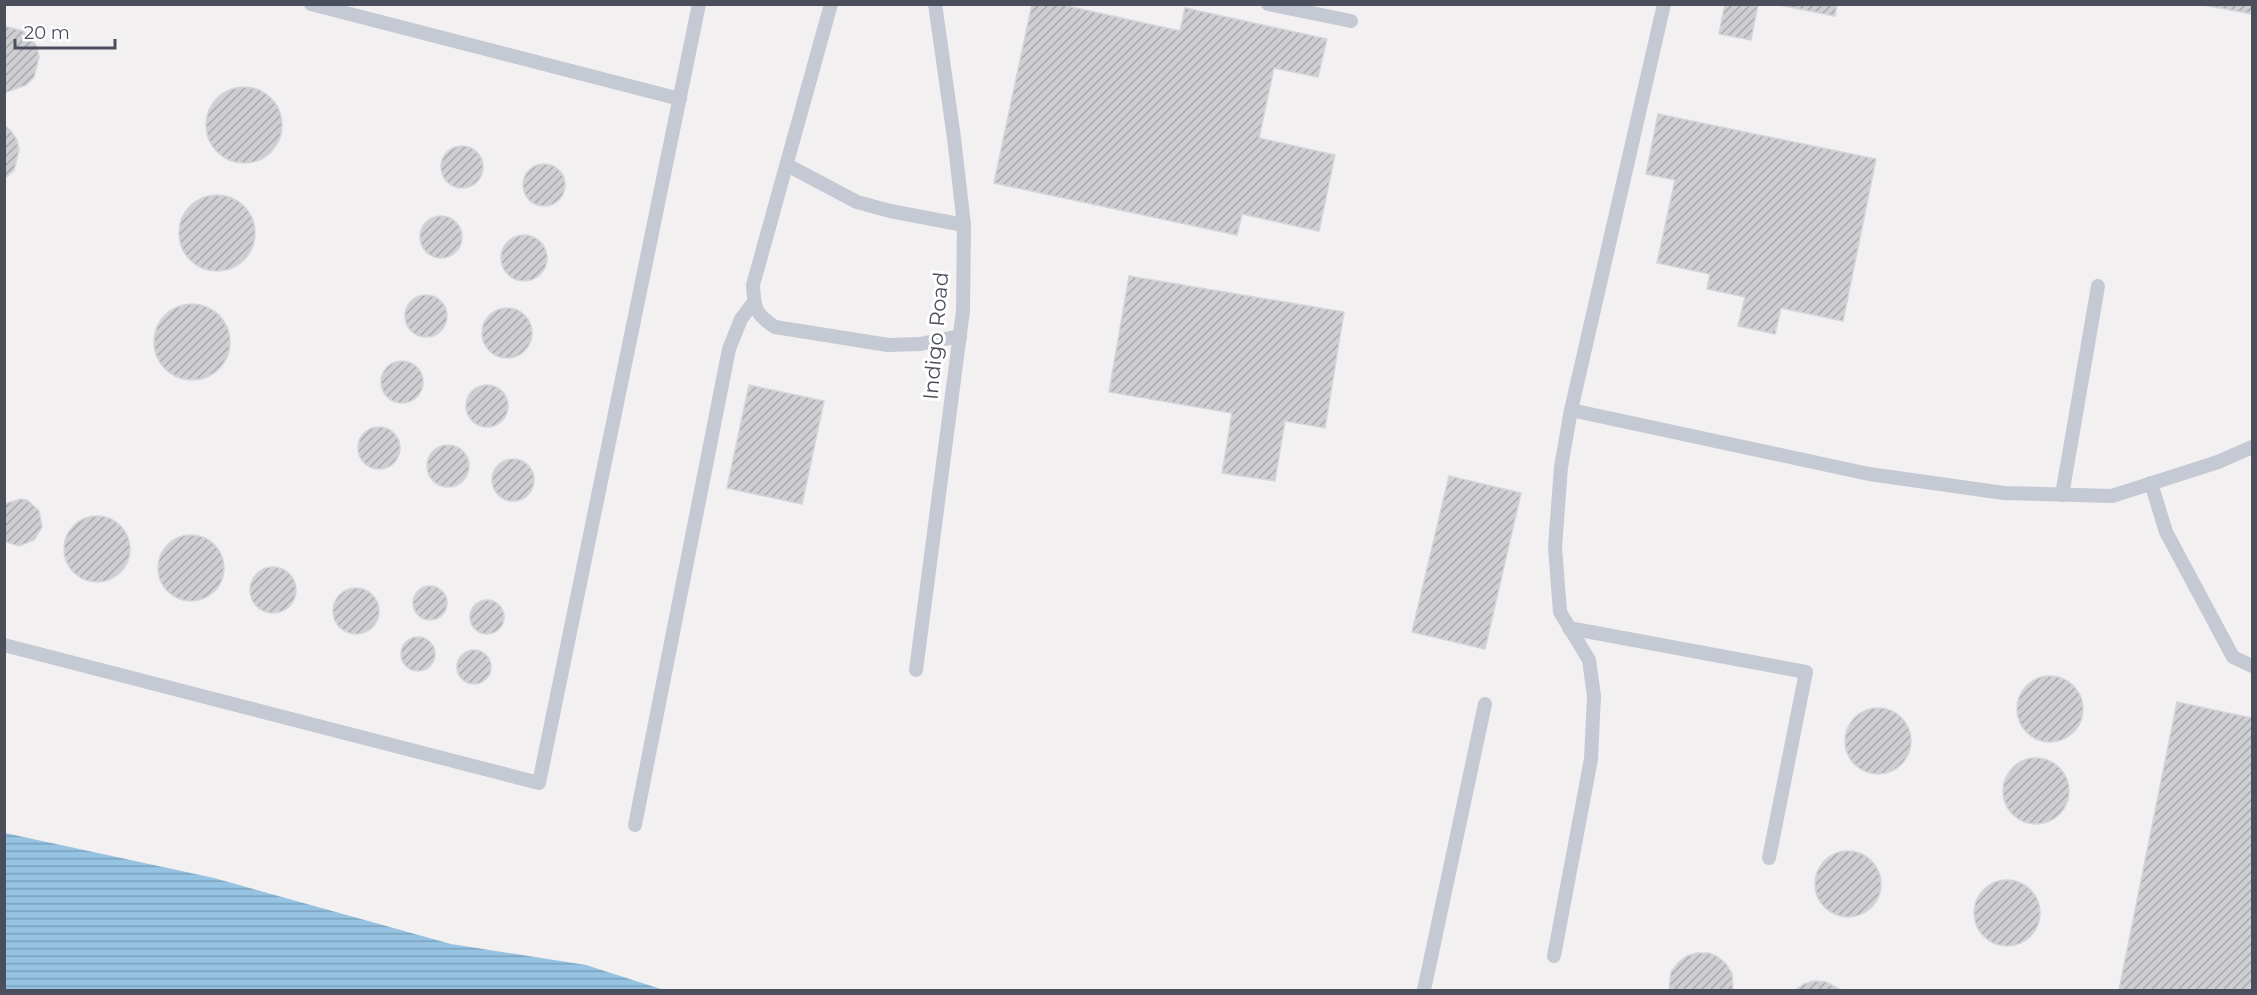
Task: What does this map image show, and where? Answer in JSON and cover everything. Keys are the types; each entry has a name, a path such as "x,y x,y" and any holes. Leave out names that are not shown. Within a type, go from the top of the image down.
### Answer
{"lane":[{"path":"311,4 680,99"},
{"path":"4,645 539,783 699,4"},
{"path":"831,4 753,285 754,302 759,316 775,327 888,345 920,344 960,336"},
{"name":"Indigo Road","path":"915,670 963,311 963,225 954,138 934,4"},
{"path":"1268,4 1351,21"},
{"path":"1554,956 1591,759 1594,696 1589,660 1560,612 1555,547 1561,467 1664,4"},
{"path":"788,165 856,202 963,225"},
{"path":"2062,495 2098,286"},
{"path":"635,825 729,349 741,319 754,302"},
{"path":"1572,410 1869,474 2004,493 2112,496 2218,462 2253,447"},
{"path":"2151,483 2166,532 2228,647 2234,657 2253,666"},
{"path":"1569,628 1806,672 1769,858"},
{"path":"1425,990 1485,704"}],"water":[{"path":"5,833 214,878 451,944 586,965 664,990 5,990"}],"building":[{"path":"1032,4 1058,4 1180,31 1185,8 1327,39 1318,77 1274,68 1259,138 1335,155 1319,231 1242,214 1237,235 994,183"},
{"path":"1725,4 1758,4 1751,40 1719,34"},
{"path":"1774,4 1837,4 1835,16"},
{"path":"2198,4 2252,4 2252,14"},
{"path":"4,26 23,31 31,38 37,47 39,57 34,77 26,85 7,92 4,92"},
{"path":"244,87 259,90 271,98 279,110 282,125 279,140 271,152 259,160 244,163 229,160 217,152 209,140 206,125 209,110 217,98 229,90"},
{"path":"1658,114 1876,159 1843,321 1781,308 1775,334 1738,326 1745,297 1707,289 1710,274 1657,263 1675,180 1646,174"},
{"path":"4,125 17,140 19,150 14,170 4,179"},
{"path":"462,146 470,147 477,152 482,159 482,175 477,182 470,187 462,188 454,187 447,182 442,175 441,167 442,159 447,152 454,147"},
{"path":"544,164 552,165 559,170 564,177 564,193 559,200 552,205 544,206 536,205 529,200 524,193 523,185 524,177 529,170 536,165"},
{"path":"217,195 232,198 244,206 252,218 255,233 252,248 244,260 232,268 217,271 202,268 190,260 182,248 179,233 182,218 190,206 202,198"},
{"path":"441,216 449,217 456,222 461,229 461,245 456,252 449,257 441,258 433,257 426,252 421,245 420,237 421,229 426,222 433,217"},
{"path":"524,235 540,242 547,258 540,274 524,281 508,274 501,258 508,242"},
{"path":"1129,276 1344,312 1325,428 1285,421 1275,481 1222,473 1232,413 1109,392"},
{"path":"426,295 434,296 441,301 446,308 446,324 441,331 434,336 426,337 418,336 411,331 406,324 405,316 406,308 411,301 418,296"},
{"path":"192,304 207,307 219,315 227,327 230,342 227,357 219,369 207,377 192,380 177,377 165,369 157,357 154,342 157,327 165,315 177,307"},
{"path":"502,308 512,308 525,315 532,328 532,338 525,351 512,358 502,358 493,354 486,347 482,338 482,328 486,319 493,312"},
{"path":"402,361 410,362 417,367 422,374 422,390 417,397 410,402 402,403 394,402 387,397 382,390 381,382 382,374 387,367 394,362"},
{"path":"487,385 495,386 502,391 507,398 507,414 502,421 495,426 487,427 479,426 472,421 467,414 466,406 467,398 472,391 479,386"},
{"path":"749,385 824,401 802,504 727,488"},
{"path":"379,427 387,428 394,433 399,440 399,456 394,463 387,468 379,469 371,468 364,463 359,456 358,448 359,440 364,433 371,428"},
{"path":"448,445 456,446 463,451 468,458 468,474 463,481 456,486 448,487 440,486 433,481 428,474 427,466 428,458 433,451 440,446"},
{"path":"513,459 521,460 528,465 533,472 533,488 528,495 521,500 513,501 505,500 498,495 493,488 492,480 493,472 498,465 505,460"},
{"path":"1449,476 1521,493 1485,649 1412,632"},
{"path":"20,499 27,500 39,511 42,527 34,540 19,546 4,541 4,504"},
{"path":"97,516 109,519 120,526 127,537 130,549 127,561 120,572 109,579 97,582 85,579 74,572 67,561 64,549 67,537 74,526 85,519"},
{"path":"191,535 203,538 214,545 221,556 224,568 221,580 214,591 203,598 191,601 179,598 168,591 161,580 158,568 161,556 168,545 179,538"},
{"path":"273,567 289,574 296,590 289,606 273,613 257,606 250,590 257,574"},
{"path":"430,586 442,591 447,603 442,615 430,620 418,615 413,603 418,591"},
{"path":"356,588 372,595 379,611 372,627 356,634 340,627 333,611 340,595"},
{"path":"487,600 499,605 504,617 499,629 487,634 475,629 470,617 475,605"},
{"path":"418,637 430,642 435,654 430,666 418,671 406,666 401,654 406,642"},
{"path":"474,650 486,655 491,667 486,679 474,684 462,679 457,667 462,655"},
{"path":"2050,676 2062,679 2073,686 2080,697 2083,709 2080,721 2073,732 2062,739 2050,742 2038,739 2027,732 2020,721 2017,709 2020,697 2027,686 2038,679"},
{"path":"2177,702 2252,718 2252,990 2119,990"},
{"path":"1878,708 1890,711 1901,718 1908,729 1911,741 1908,753 1901,764 1890,771 1878,774 1866,771 1855,764 1848,753 1845,741 1848,729 1855,718 1866,711"},
{"path":"2036,758 2048,761 2059,768 2066,779 2069,791 2066,803 2059,814 2048,821 2036,824 2024,821 2013,814 2006,803 2003,791 2006,779 2013,768 2024,761"},
{"path":"1848,851 1860,854 1871,861 1878,872 1881,884 1878,896 1871,907 1860,914 1848,917 1836,914 1825,907 1818,896 1815,884 1818,872 1825,861 1836,854"},
{"path":"2007,880 2019,883 2030,890 2037,901 2040,913 2037,925 2030,936 2019,943 2007,946 1995,943 1984,936 1977,925 1974,913 1977,901 1984,890 1995,883"},
{"path":"1709,953 1726,964 1732,973 1733,990 1669,990 1671,972 1687,956"},
{"path":"1814,981 1826,982 1841,990 1795,990"}]}
